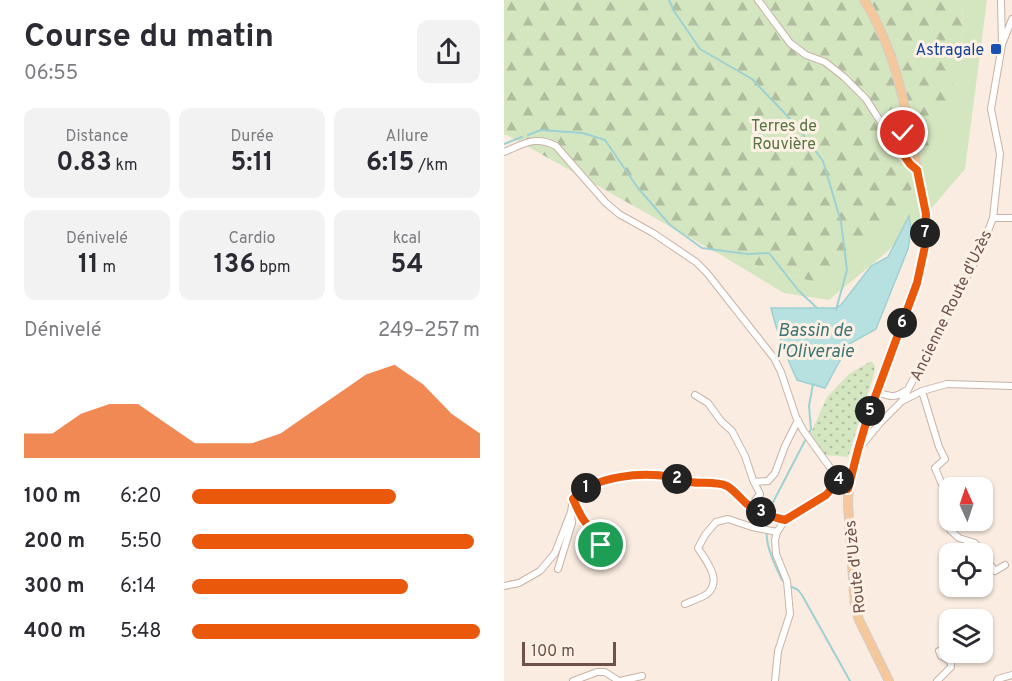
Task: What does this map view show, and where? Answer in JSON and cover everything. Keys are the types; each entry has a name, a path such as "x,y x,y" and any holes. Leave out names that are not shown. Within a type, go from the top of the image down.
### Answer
{"main road":[{"name":"Route d'Uzès","path":"864,0 886,41 897,78 926,214 925,246 917,283 872,406 848,489 855,607 889,681"}],"street":[{"path":"758,0 790,43 806,55 825,62 866,99 910,164 917,170"},
{"name":"Ancienne Route d'Uzès","path":"858,450 902,401 980,252 993,218 1000,154 992,109 1002,45 1001,0"},
{"path":"1002,45 1012,19"},
{"path":"894,141 900,143 904,139 903,106"},
{"path":"504,152 539,140 556,146 605,202 619,214 672,246 708,273 774,358 798,420 839,480 848,489"},
{"path":"894,141 913,150"},
{"path":"901,151 908,153 913,150"},
{"path":"993,218 1012,218"},
{"path":"902,401 947,384 1012,386"},
{"path":"877,392 888,396 898,396 908,389"},
{"path":"922,392 945,459 934,468 947,496 950,530 959,538 975,543"},
{"path":"695,395 708,403 721,421 732,431 745,456 760,494 750,507"},
{"path":"888,396 893,404 893,410"},
{"path":"872,406 879,415 887,416"},
{"path":"754,482 768,481 775,473 798,420"},
{"path":"504,586 519,583 540,571 555,553 571,512 573,499 593,484 612,478 672,477 691,482 727,486 750,507 785,520"},
{"path":"775,681 778,651 789,614 787,584 776,554 777,532 785,520 826,495 839,480"},
{"path":"573,499 587,525 614,532 612,538 596,551"},
{"path":"558,569 572,523 571,512"},
{"path":"685,604 706,594 713,586 714,574 698,548 716,522 728,519 777,532"},
{"path":"993,570 1005,565"},
{"path":"937,681 951,667 950,663"},
{"path":"573,681 597,672 605,672 619,681 642,676"},
{"path":"997,681 1012,675"}],"green space":[{"name":"Terres de Rouvière","path":"504,0 963,0 961,63 903,210 818,283 721,255 504,135"},
{"path":"963,0 987,0 965,169 913,230 829,300 784,293 721,255 818,283 961,63"},
{"name":"Bassin de l'Oliveraie","path":"871,361 875,366 874,374 848,457 823,455 810,435 827,397 849,374"}],"water":[{"name":"Bassin de l'Oliveraie","path":"909,216 911,230 908,249 876,329 849,344 825,388 797,380 782,344 771,308 836,308 841,305 871,266 888,257"}],"waterway":[{"path":"669,0 700,49 752,79 795,124 823,161 841,222 847,270 836,310"},
{"path":"528,135 541,130 583,133 605,140 638,188 670,225 702,248 747,254 769,253 798,290 817,308"},
{"path":"504,144 522,137"},
{"path":"786,582 782,580 768,546 767,521 769,510 811,429 809,406 813,384"},
{"path":"790,586 802,595 850,681"}],"place":[{"name":"Astragale","path":"996,49"}],"route":[{"path":"601,545 612,538 614,532 587,525 573,499 593,484 612,478 672,477 691,482 727,486 750,507 785,520 826,495 839,480 848,489 868,416 917,283 925,246 926,214 917,170 894,141 902,142 903,133"}]}
